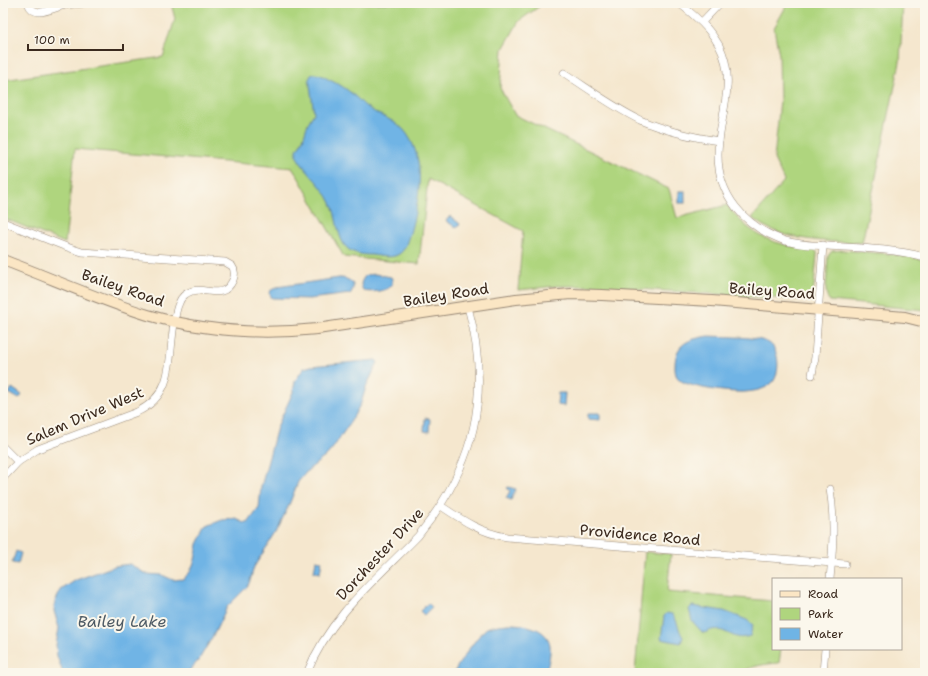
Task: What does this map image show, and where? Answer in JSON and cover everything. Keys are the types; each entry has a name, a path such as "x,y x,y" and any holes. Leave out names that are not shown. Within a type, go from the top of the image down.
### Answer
{"main road":[{"name":"Bailey Road","path":"3,260 133,310 174,321 229,330 285,332 334,327 532,298 586,294 712,301 905,317 925,322"},
{"name":"Bailey Road","path":"905,317 925,315"}],"street":[{"path":"28,3 33,11 41,13 66,5 84,3"},
{"path":"679,3 702,22 717,42 723,53 727,67 728,84 719,141 718,162 722,182 729,198 741,215 758,228 782,240 886,250 925,257"},
{"path":"702,22 720,3"},
{"path":"564,73 639,120 673,132 719,141"},
{"name":"Bailey Road","path":"3,222 78,251 225,262 232,266 234,271"},
{"path":"812,375 815,361 824,245"},
{"name":"Salem Drive West","path":"3,478 18,462 38,449 137,412 152,404 166,383 174,321 178,305 186,294 196,290 215,293 222,291 231,282 234,271"},
{"name":"Dorchester Drive","path":"307,673 323,640 339,618 418,536 441,506 456,480 474,428 479,389 478,363 473,325 468,307"},
{"path":"3,447 18,462"},
{"path":"830,489 834,523 830,578"},
{"name":"Providence Road","path":"441,506 478,529 491,534 507,537 844,564"},
{"path":"824,673 825,650"}],"green space":[{"path":"171,3 544,3 519,21 503,49 500,88 515,115 669,189 677,218 727,205 746,225 765,238 787,245 814,249 817,252 817,255 813,296 811,299 805,300 593,286 557,286 518,290 523,231 428,179 419,264 344,257 293,168 75,149 65,243 3,218 3,80 163,57 175,19"},
{"path":"788,3 903,3 900,62 862,243 819,241 790,236 764,226 752,218 784,181 774,159 780,101 779,55 774,28"},
{"path":"842,250 891,254 925,260 925,310 830,301 827,297 826,290 828,256 832,251"},
{"path":"645,552 671,554 667,592 772,601 772,650 781,650 779,663 758,666 738,673 635,673"}],"water":[{"path":"314,74 322,76 342,86 369,109 398,125 407,134 413,145 419,170 418,195 413,221 406,245 396,256 386,257 355,253 347,248 341,239 333,208 328,197 297,157 297,150 303,139 308,123 314,113 309,79 311,75"},
{"path":"679,191 685,191 685,203 679,203"},
{"path":"450,216 460,224 457,228 446,221"},
{"path":"375,274 391,277 392,285 389,288 379,291 364,291 361,285 363,279 366,275"},
{"path":"339,278 352,282 353,287 350,294 309,299 272,298 269,293 277,287"},
{"path":"709,336 757,339 769,343 773,346 778,362 777,373 773,382 760,390 739,392 701,388 680,380 676,375 675,366 680,347 689,341"},
{"name":"Bailey Lake","path":"376,360 378,362 366,387 361,403 351,421 333,448 326,456 308,470 298,482 276,532 254,567 247,587 227,607 214,634 198,661 187,673 63,673 57,656 56,645 59,628 54,611 55,602 61,590 76,580 115,566 130,564 146,574 162,575 173,580 183,579 190,572 195,560 198,544 207,526 222,520 236,519 248,523 259,508 261,487 277,427 293,392 295,381 304,368 311,366"},
{"path":"12,388 22,395 19,399 9,393"},
{"path":"558,393 565,393 564,406 557,405"},
{"path":"588,413 600,413 600,420 588,419"},
{"path":"425,418 430,419 429,432 424,431"},
{"path":"507,488 516,489 511,500 506,498 510,491"},
{"path":"16,551 21,553 18,564 12,563"},
{"path":"316,560 322,561 320,573 314,572"},
{"path":"428,603 432,607 424,615 420,611"},
{"path":"692,606 724,611 747,620 753,625 750,636 741,638 717,630 703,633 692,621 689,609"},
{"path":"667,613 672,614 676,619 683,637 681,643 661,639 664,616"},
{"path":"508,624 534,628 539,630 548,639 550,648 546,673 454,673 469,649 487,628"}]}
